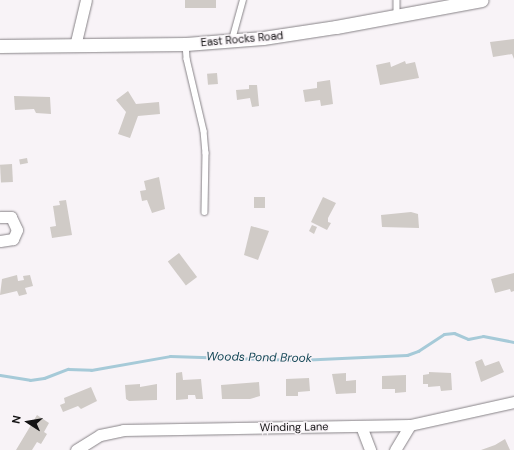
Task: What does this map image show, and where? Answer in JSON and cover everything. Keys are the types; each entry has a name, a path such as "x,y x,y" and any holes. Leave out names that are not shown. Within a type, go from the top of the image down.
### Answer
{"street":[{"path":"75,46 86,0"},
{"name":"East Rocks Road","path":"0,46 186,44 232,41 295,34 482,0"},
{"path":"0,217 11,217 17,230 12,238 0,241"},
{"name":"Winding Lane","path":"76,450 100,435 123,430 410,425 514,402"},
{"path":"395,450 410,425"},
{"path":"361,426 370,450"}],"lane":[{"path":"232,41 243,0"},
{"path":"397,0 397,16"},
{"path":"186,44 187,59 204,131 206,153 205,212"}],"building":[{"path":"185,0 216,0 216,8 185,8"},
{"path":"514,39 514,59 512,54 493,57 490,42"},
{"path":"405,61 406,64 415,62 419,78 380,85 376,65 390,62 391,67"},
{"path":"217,73 218,84 208,85 207,74"},
{"path":"330,80 333,104 321,106 320,100 305,102 303,90 317,88 317,82"},
{"path":"249,85 257,85 259,106 252,107 250,98 237,100 236,90 249,89"},
{"path":"128,91 136,104 159,102 160,114 138,116 130,138 118,134 126,112 116,100"},
{"path":"14,96 50,97 51,114 36,113 34,109 15,110"},
{"path":"27,158 28,163 20,164 19,160"},
{"path":"12,164 13,182 1,183 0,165"},
{"path":"159,177 165,209 152,213 147,200 142,201 140,191 146,190 144,181"},
{"path":"254,197 265,197 265,208 254,208"},
{"path":"323,197 336,203 328,218 328,222 331,223 327,230 311,222"},
{"path":"66,200 72,235 52,238 50,227 56,226 53,206 60,205 59,201"},
{"path":"411,212 418,214 419,228 382,227 381,215"},
{"path":"312,225 317,227 314,234 309,231"},
{"path":"251,226 269,231 258,260 244,255"},
{"path":"179,253 197,277 186,285 168,261"},
{"path":"514,273 514,291 511,292 510,289 495,293 491,279"},
{"path":"17,275 18,281 24,280 23,276 30,275 33,286 25,288 27,294 19,296 17,291 0,295 2,279"},
{"path":"482,359 485,366 499,361 504,372 481,382 475,362"},
{"path":"182,372 183,380 201,379 203,399 196,399 195,395 188,395 188,399 176,400 176,373"},
{"path":"429,372 451,373 452,390 441,391 440,386 428,387 428,384 423,384 423,375 429,374"},
{"path":"346,373 346,381 356,380 356,393 336,394 332,374"},
{"path":"406,375 406,392 395,393 395,389 382,389 382,376"},
{"path":"309,378 310,391 298,392 298,396 286,396 286,379"},
{"path":"259,382 260,396 250,399 222,399 221,385"},
{"path":"140,384 140,387 157,384 157,400 129,401 126,399 125,385"},
{"path":"91,387 97,401 81,409 78,406 63,412 60,405 65,403 64,398"},
{"path":"37,415 49,423 44,432 47,434 41,444 37,442 32,450 16,450"},
{"path":"505,439 510,450 481,450 495,445"}],"waterway":[{"name":"Woods Pond Brook","path":"0,375 30,380 44,378 68,369 91,370 170,356 298,360 407,355 418,351 444,334 454,333 468,339 483,336 514,342"}]}
